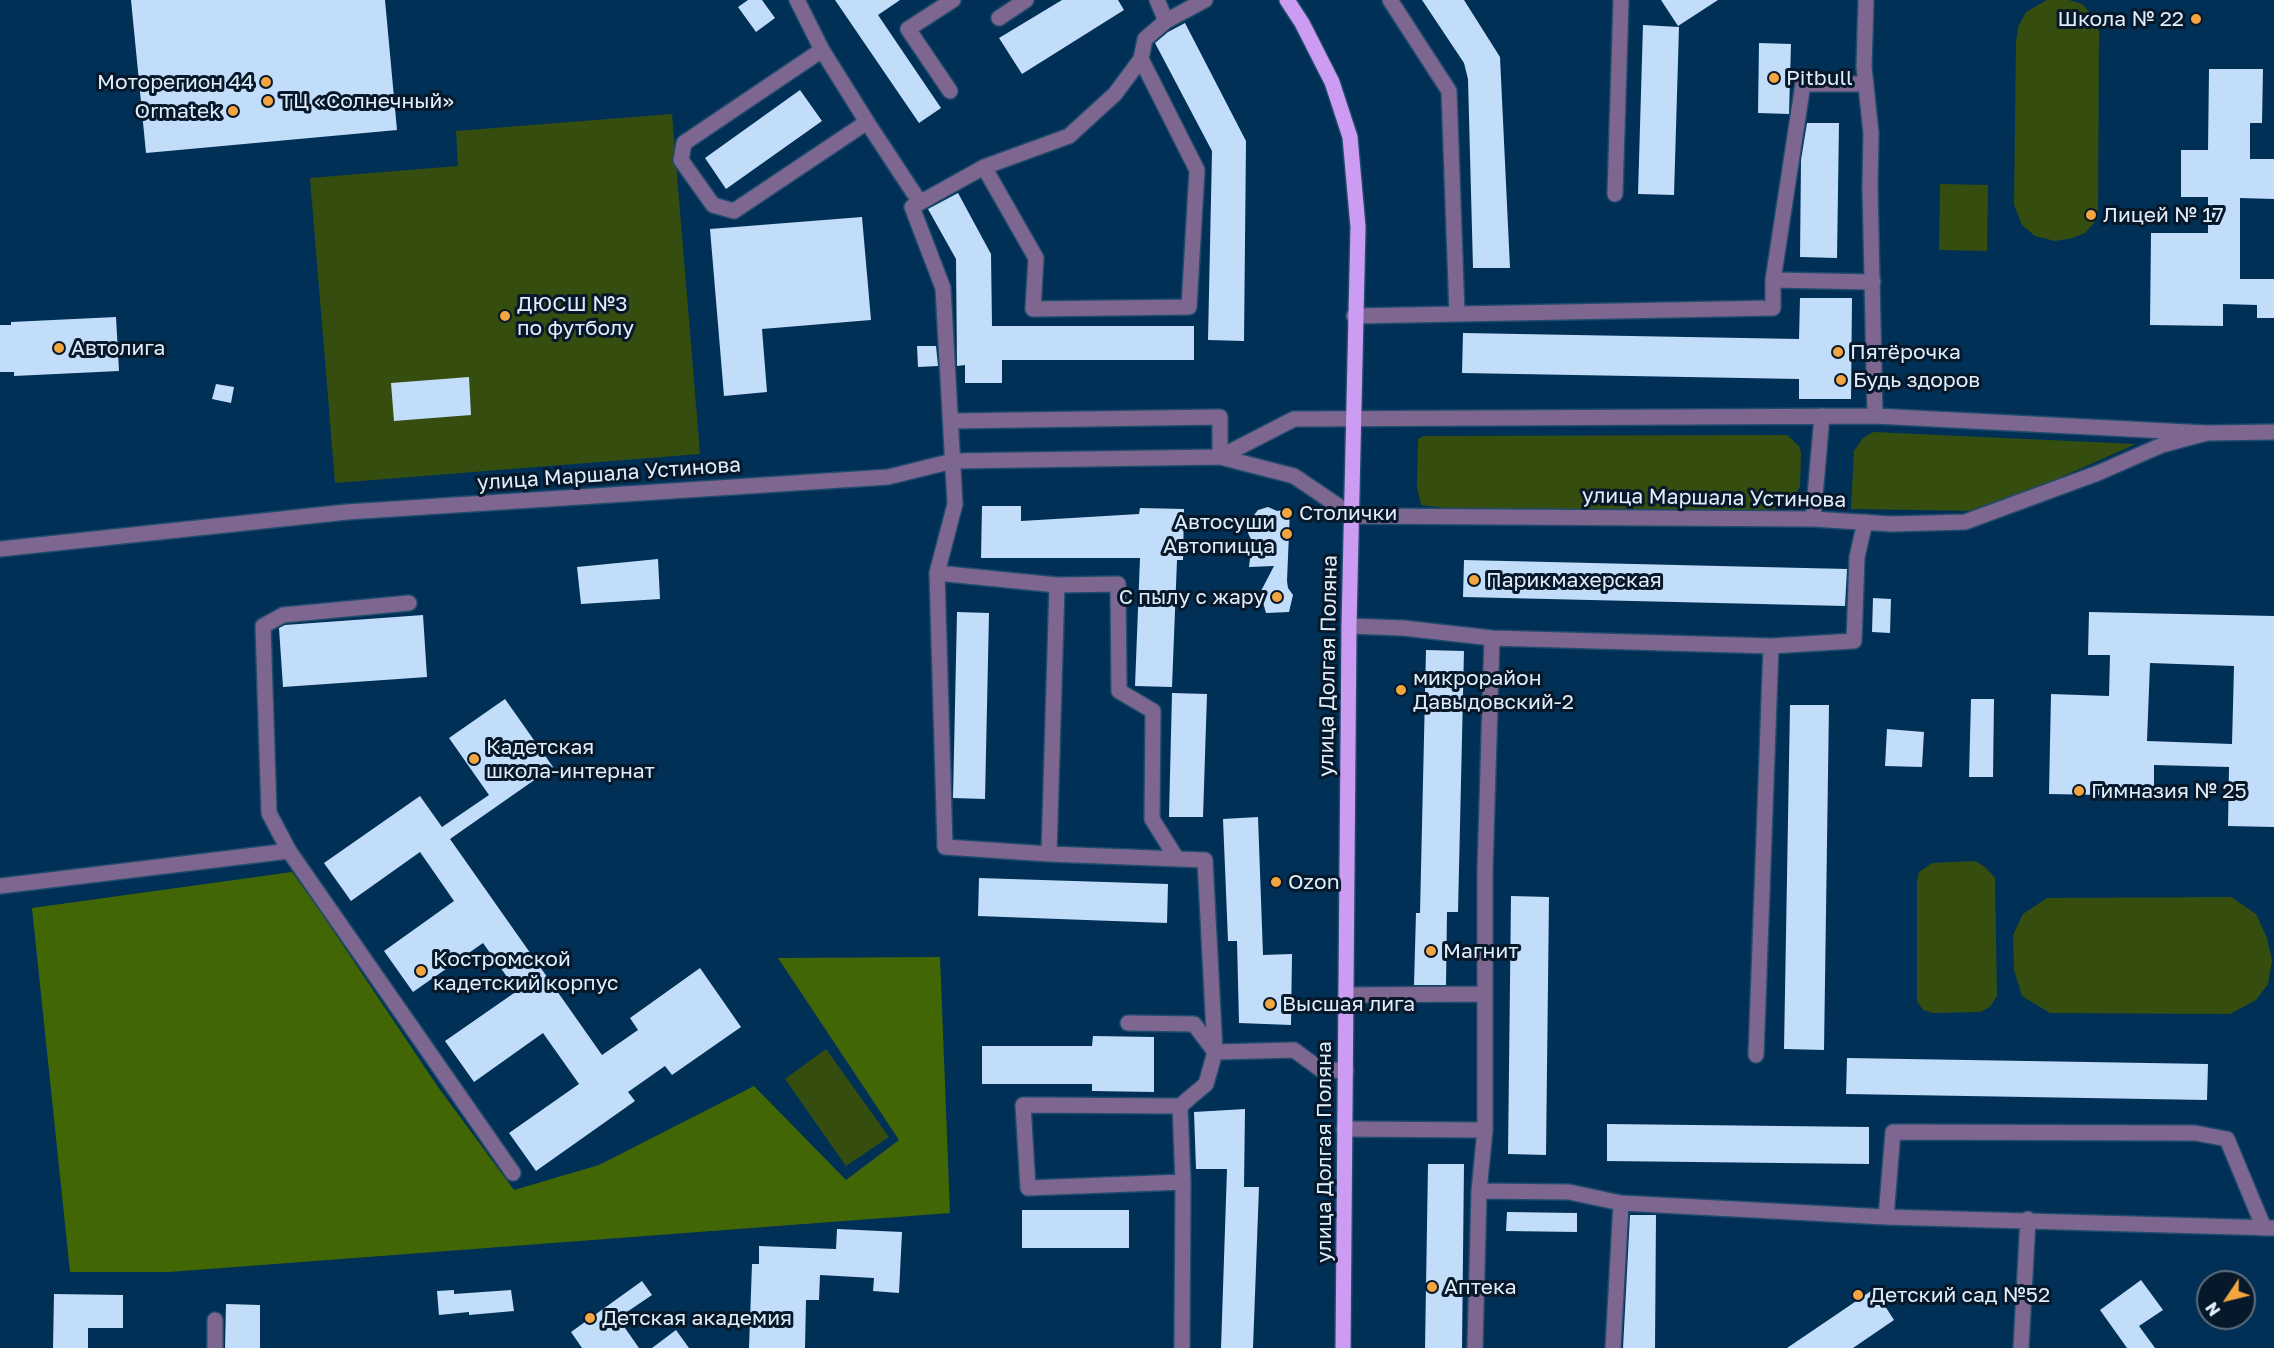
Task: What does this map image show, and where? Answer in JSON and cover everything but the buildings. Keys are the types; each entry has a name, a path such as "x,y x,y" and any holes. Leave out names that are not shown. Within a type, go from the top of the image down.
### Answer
{"main road":[{"name":"улица Долгая Поляна","path":"1287,0 1302,23 1332,82 1350,137 1358,228 1354,316 1353,516 1349,626 1343,1348"}],"street":[{"path":"797,0 822,50 919,201"},
{"path":"950,91 908,30 953,0"},
{"path":"999,18 1026,0"},
{"path":"1157,0 1166,21"},
{"path":"1183,1182 1028,1188 1023,1105 1180,1106 1206,1084 1215,1052 1205,860 945,847 937,573 955,504 951,421 943,288 912,207 919,201 984,167 1069,136 1115,94 1140,58 1145,39 1166,21 1205,0"},
{"path":"1390,0 1449,91 1456,314"},
{"path":"1615,194 1621,0"},
{"path":"1866,0 1866,84 1871,134 1875,416"},
{"path":"822,50 684,143 681,160 713,205 734,211 867,122"},
{"path":"984,167 1036,258 1033,309 1189,307 1197,170 1140,58"},
{"path":"1354,316 1773,308 1773,280 1803,84 1866,84"},
{"path":"1773,280 1873,282"},
{"path":"1814,519 1822,416"},
{"name":"улица Маршала Устинова","path":"1220,457 1294,419 1875,416 2207,433 2274,432"},
{"path":"951,421 1220,417 1220,457"},
{"name":"улица Маршала Устинова","path":"0,549 347,512 888,477 953,461 1220,457 1294,476 1353,516 1814,519 1891,524 1965,522 2098,473 2162,445 2207,433"},
{"path":"1349,626 1403,628 1492,638 1771,646 1854,641 1857,557 1865,522"},
{"path":"937,573 1057,585 1118,584 1119,691 1153,711 1152,819 1177,859"},
{"path":"1049,854 1057,585"},
{"path":"409,603 283,615 263,626 269,813 289,851 513,1173"},
{"path":"1475,1348 1479,1191 1485,1130 1485,870 1492,638"},
{"path":"1756,1055 1771,646"},
{"path":"0,886 289,851"},
{"path":"1346,995 1484,994"},
{"path":"1128,1023 1194,1024 1215,1052"},
{"path":"1215,1052 1294,1050 1320,1069 1346,1071"},
{"path":"1180,1106 1183,1182 1182,1348"},
{"path":"1344,1129 1485,1130"},
{"path":"1479,1191 1569,1192 1621,1203 1886,1217 2028,1219 2269,1228 2227,1139 2195,1133 1893,1132 1886,1217"},
{"path":"1613,1348 1621,1203"},
{"path":"2021,1348 2028,1219"},
{"path":"215,1320 215,1348"}],"green space":[{"path":"2047,0 2069,0 2082,4 2093,16 2099,31 2098,209 2094,223 2085,233 2055,241 2035,236 2022,225 2014,205 2018,27 2026,12"},
{"name":"ДЮСШ №3 по футболу","path":"672,114 700,454 335,483 310,178 458,166 456,131"},
{"path":"1940,184 1988,185 1987,251 1939,250"},
{"path":"1873,432 2136,444 2016,497 1976,511 1851,509 1854,451 1863,438"},
{"path":"1787,435 1799,446 1801,453 1800,486 1793,501 1784,507 1757,512 1460,510 1421,505 1417,488 1418,439 1424,436"},
{"path":"1975,861 1985,867 1995,878 1997,996 1990,1007 1980,1012 1933,1013 1923,1010 1917,1001 1917,881 1919,872 1932,863"},
{"path":"292,872 438,1087 514,1190 599,1165 754,1086 846,1180 899,1140 778,958 940,957 950,1213 169,1272 70,1272 32,908"},
{"path":"2231,897 2256,914 2267,938 2272,961 2268,984 2256,1000 2230,1014 2050,1013 2022,996 2014,970 2013,935 2023,914 2047,898"},
{"path":"826,1049 889,1137 846,1166 785,1079"}],"place":[{"name":"Школа № 22","path":"2196,19"},
{"name":"Pitbull","path":"1774,78"},
{"name":"Моторегион 44","path":"266,82"},
{"name":"ТЦ «Солнечный»","path":"268,101"},
{"name":"Ormatek","path":"233,111"},
{"name":"Лицей № 17","path":"2091,215"},
{"name":"ДЮСШ №3 по футболу","path":"505,316"},
{"name":"Автолига","path":"59,348"},
{"name":"Пятёрочка","path":"1838,352"},
{"name":"Будь здоров","path":"1841,380"},
{"name":"Столички","path":"1287,513"},
{"name":"Автосуши Автопицца","path":"1287,534"},
{"name":"Парикмахерская","path":"1474,580"},
{"name":"C пылу с жару","path":"1277,597"},
{"name":"микрорайон Давыдовский-2","path":"1401,690"},
{"name":"Кадетская школа-интернат","path":"474,759"},
{"name":"Гимназия № 25","path":"2079,791"},
{"name":"Ozon","path":"1276,882"},
{"name":"Магнит","path":"1431,951"},
{"name":"Костромской кадетский корпус","path":"421,971"},
{"name":"Высшая лига","path":"1270,1004"},
{"name":"Аптека","path":"1432,1287"},
{"name":"Детский сад №52","path":"1858,1295"},
{"name":"Детская академия","path":"590,1318"}]}
